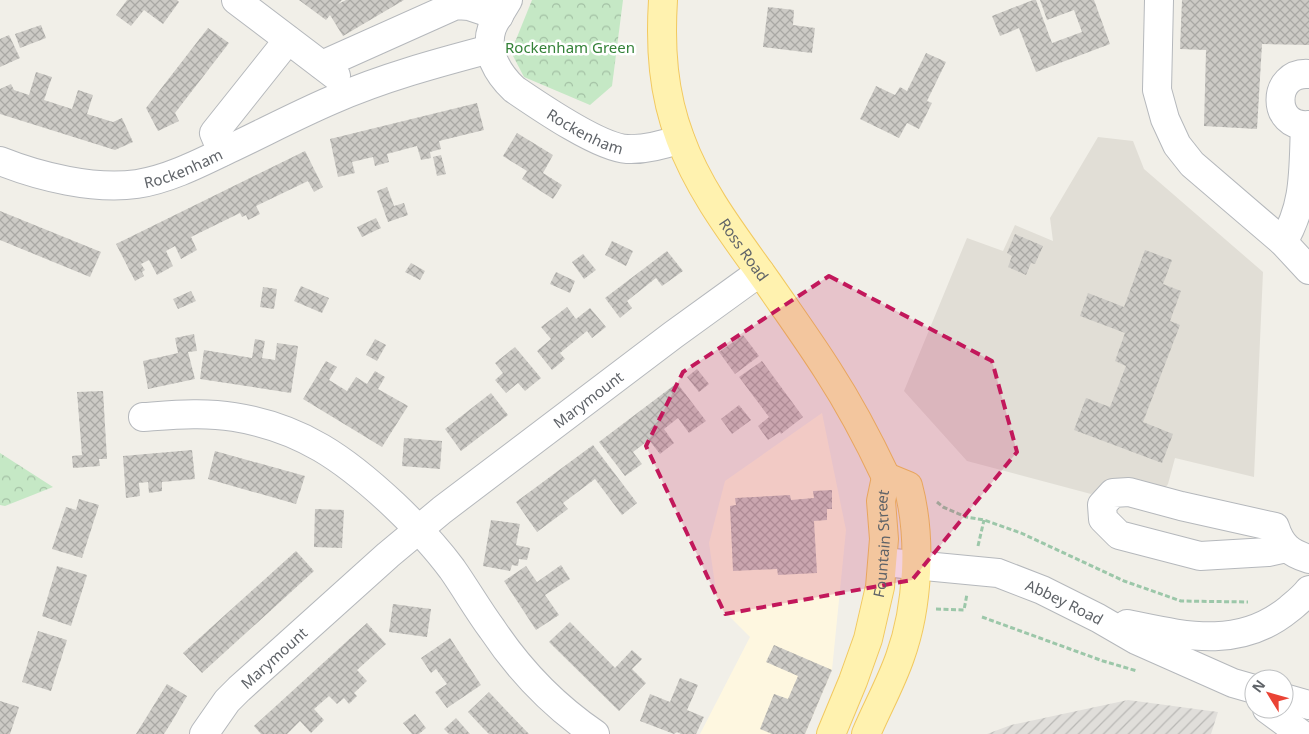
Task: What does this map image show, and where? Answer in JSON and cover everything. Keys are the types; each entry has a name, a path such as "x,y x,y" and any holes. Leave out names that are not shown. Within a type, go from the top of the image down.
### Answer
{"main road":[{"name":"Ross Road","path":"663,0 664,77 680,139 708,194 829,371 860,425 886,477"},
{"name":"Fountain Street","path":"831,734 850,690 868,639 880,587 884,539 881,501 886,477 908,486 913,502 915,565 912,605 906,641 900,658 866,734"}],"street":[{"path":"236,0 355,91"},
{"path":"1159,0 1157,90 1160,105 1172,135 1192,164 1283,242 1309,270"},
{"path":"322,65 456,5 504,8 492,29 490,49"},
{"path":"222,152 214,133 288,40"},
{"name":"Rockenham","path":"0,161 69,181 108,186 139,184 173,174 355,91 490,49 497,69 506,82 576,128 604,142 624,149 636,149 680,139"},
{"path":"1283,242 1294,222 1301,197 1307,126 1289,120 1283,113 1280,105 1280,96 1282,88 1288,81 1295,76 1309,74"},
{"name":"Marymount","path":"204,734 227,701 239,689 419,529 673,335 760,272"},
{"path":"143,417 198,414 233,417 262,423 292,433 350,465 419,529 452,569 492,630 518,664 557,705 595,734"},
{"path":"1129,492 1181,506 1290,545 1268,552 1200,556 1119,535 1103,519 1102,505 1113,493 1129,492"},
{"name":"Abbey Road","path":"883,562 998,573 1034,587 1098,618 1136,640 1243,686"},
{"path":"1098,618 1177,634 1225,637 1252,630 1275,620 1304,597 1309,590"},
{"path":"1294,701 1309,705"},
{"path":"1281,719 1301,734"}],"path":[{"path":"931,496 943,507 966,517 984,520 1021,533 1124,581 1181,601 1254,603"},
{"path":"982,530 984,520"},
{"path":"936,609 964,610 967,595"},
{"path":"982,617 1103,661 1141,672"}],"highlighted area":[{"path":"829,276 992,361 1017,452 912,580 725,614 646,446 683,372"}],"shaded area":[{"path":"1098,137 1133,141 1144,169 1263,272 1254,477 1175,458 1168,484 1163,491 1112,479 1091,494 967,461 904,391 967,238 1003,251 1015,225 1053,241 1050,218"},
{"path":"822,413 846,530 832,670 805,734 700,734 750,637 718,605 709,543 725,481"},
{"path":"1128,700 1218,712 1211,734 987,734 1011,725"}],"green space":[{"name":"Rockenham Green","path":"532,0 623,0 612,86 590,105 524,77 511,52"},
{"path":"0,453 53,487 5,506 0,505"}],"building":[{"path":"127,0 177,0 179,2 163,24 144,10 131,26 116,15"},
{"path":"299,0 342,0 338,4 346,0 404,0 343,36 330,15 326,20"},
{"path":"1036,0 1052,43 1082,32 1074,10 1047,20 1040,0 1094,0 1110,44 1036,72 1019,28 1000,36 992,16"},
{"path":"1182,0 1309,0 1309,45 1262,44 1257,129 1204,126 1206,50 1180,49"},
{"path":"768,7 794,10 793,25 815,28 812,53 763,47"},
{"path":"41,25 46,38 20,48 15,34"},
{"path":"208,28 229,43 175,113 179,121 158,131 146,108"},
{"path":"9,35 20,58 0,67 0,39"},
{"path":"926,53 946,62 927,101 932,103 919,129 907,123 899,138 860,119 876,86 895,95 900,87 907,91"},
{"path":"36,72 52,77 44,100 72,109 78,90 93,95 87,114 113,122 122,118 133,142 115,150 0,114 0,89 11,84 14,90 29,95"},
{"path":"477,103 484,130 439,141 441,149 430,152 431,158 421,160 417,146 387,154 389,162 375,166 373,157 352,162 355,173 338,177 330,139"},
{"path":"517,133 553,155 543,173 562,185 553,199 522,179 527,171 503,156"},
{"path":"305,151 323,187 314,192 308,181 256,206 260,214 248,220 246,215 242,217 240,213 191,237 197,250 181,259 175,246 166,251 173,266 157,275 149,260 141,264 145,270 142,272 144,276 135,281 116,244"},
{"path":"441,155 446,174 437,176 433,157"},
{"path":"387,187 394,206 404,203 408,215 388,222 377,191"},
{"path":"0,211 101,252 90,277 0,240"},
{"path":"376,218 381,228 362,237 357,227"},
{"path":"1015,234 1043,246 1035,264 1031,263 1026,275 1008,267 1012,256 1007,253"},
{"path":"612,241 633,251 626,266 605,255"},
{"path":"1145,250 1172,260 1163,284 1181,291 1170,321 1180,325 1143,422 1173,434 1162,463 1074,430 1086,398 1110,407 1126,366 1115,361 1125,333 1080,316 1088,293 1124,307"},
{"path":"667,251 683,271 662,286 656,278 627,301 632,308 620,318 605,298"},
{"path":"583,254 596,270 584,279 572,262"},
{"path":"411,263 425,271 420,280 405,272"},
{"path":"556,272 575,281 570,293 550,284"},
{"path":"301,286 329,298 322,313 294,301"},
{"path":"263,287 277,289 274,309 260,307"},
{"path":"191,291 196,301 178,309 173,299"},
{"path":"567,307 576,319 590,308 606,327 592,338 587,331 560,353 565,359 552,370 537,351 551,339 541,327"},
{"path":"194,334 197,351 188,352 195,379 148,389 143,361 178,353 175,338"},
{"path":"743,335 759,356 735,374 719,352"},
{"path":"255,339 265,341 262,358 275,360 277,343 298,346 291,393 200,379 204,350 252,358"},
{"path":"375,339 386,345 377,361 366,355"},
{"path":"515,347 541,378 525,391 518,383 506,393 495,380 503,373 495,363"},
{"path":"326,361 337,367 329,380 347,391 356,377 367,384 375,371 385,377 378,389 408,406 382,447 303,399"},
{"path":"762,361 803,417 781,434 780,432 768,440 758,426 769,417 739,377"},
{"path":"697,369 709,384 699,392 687,377"},
{"path":"677,383 706,421 689,433 678,418 664,429 674,443 660,454 649,440 633,452 642,464 625,476 599,442"},
{"path":"103,391 107,459 99,459 100,466 73,468 72,456 82,455 77,392"},
{"path":"491,393 508,415 461,451 445,429"},
{"path":"739,405 751,420 732,434 721,419"},
{"path":"404,438 442,441 440,469 402,466"},
{"path":"593,445 637,503 622,515 595,479 563,503 568,509 537,532 516,502"},
{"path":"192,450 195,479 162,482 162,491 149,493 148,482 139,483 140,496 126,498 123,456"},
{"path":"215,451 305,476 296,504 208,479"},
{"path":"832,490 832,509 827,509 827,520 814,521 817,573 778,575 777,569 733,571 730,506 736,505 735,498 790,495 791,500 814,498 813,491"},
{"path":"79,499 99,505 82,558 52,549 66,507 76,510"},
{"path":"315,509 344,510 342,548 314,547"},
{"path":"491,520 520,524 516,545 530,548 527,560 519,559 518,566 512,565 510,571 483,566"},
{"path":"296,551 314,571 202,673 183,653"},
{"path":"561,565 570,579 545,595 559,615 536,630 504,581 526,566 537,582"},
{"path":"57,566 87,575 71,626 42,616"},
{"path":"393,604 431,609 427,637 389,632"},
{"path":"570,622 615,668 632,650 642,659 632,669 646,683 619,711 549,642"},
{"path":"367,623 386,644 357,670 367,681 354,693 357,696 349,704 344,698 337,704 329,696 314,709 324,720 311,733 300,721 287,734 261,734 254,726"},
{"path":"38,631 67,640 51,691 22,682"},
{"path":"450,638 481,685 447,708 435,692 447,684 436,669 431,673 421,658"},
{"path":"774,645 832,670 805,734 772,734 760,729 774,694 788,699 798,676 766,662"},
{"path":"680,678 698,685 687,710 704,717 696,734 681,734 677,732 674,734 640,721 650,694 670,702"},
{"path":"167,684 187,696 171,723 164,734 136,734"},
{"path":"489,692 529,734 489,734 482,727 468,712"},
{"path":"0,701 19,707 10,734 0,734"},
{"path":"415,714 426,728 419,734 412,734 403,723"},
{"path":"456,718 470,734 449,734 444,729"}]}
